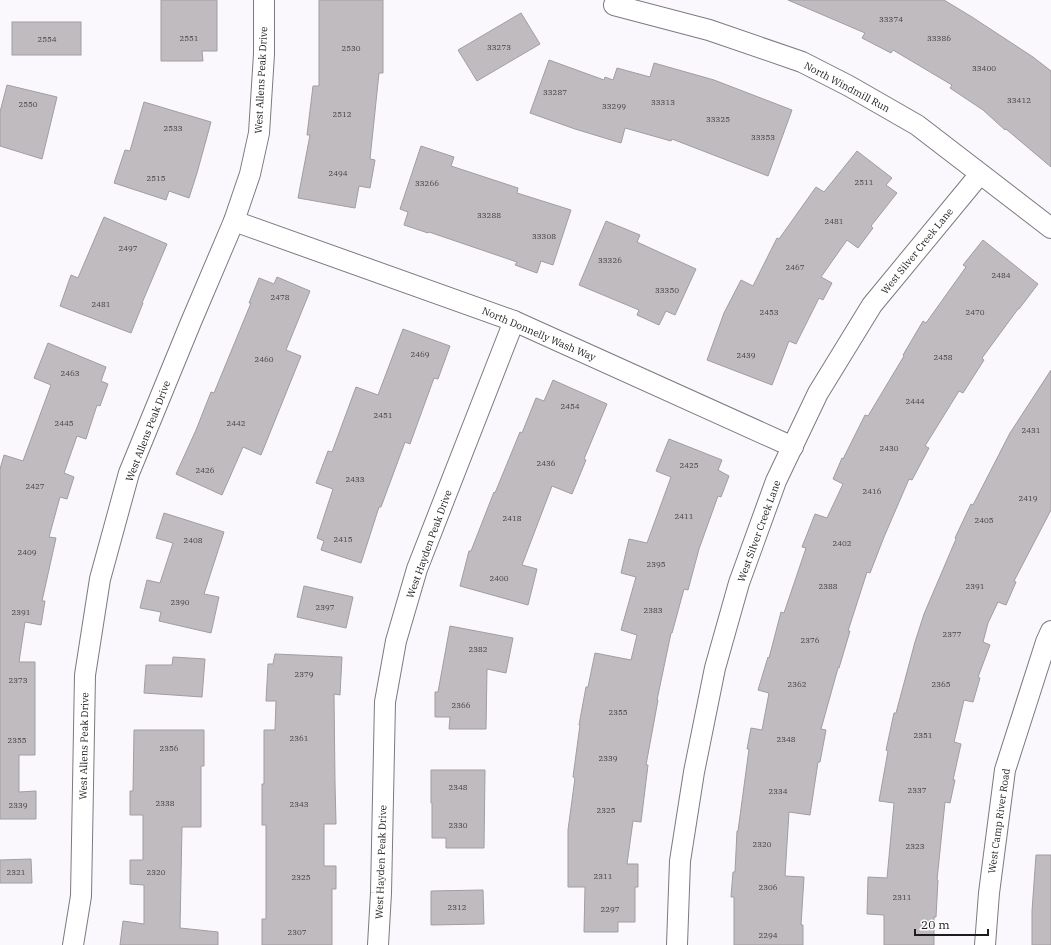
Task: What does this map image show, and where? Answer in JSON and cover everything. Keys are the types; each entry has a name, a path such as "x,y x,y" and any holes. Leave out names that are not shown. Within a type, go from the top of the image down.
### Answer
{"street":[{"name":"West Allens Peak Drive","path":"73,945 80,896 85,676 100,579 129,473 234,221 250,174 259,133 264,54 264,0"},
{"name":"North Windmill Run","path":"614,5 709,30 802,62 849,86 917,125 1051,228"},
{"name":"West Silver Creek Lane","path":"677,945 680,862 694,772 715,668 740,583 776,481 818,393 872,305 980,174"},
{"name":"North Donnelly Wash Way","path":"234,221 514,321 793,447"},
{"name":"West Hayden Peak Drive","path":"378,945 381,893 385,702 396,641 417,569 514,321"},
{"name":"West Camp River Road","path":"985,945 989,893 1005,770 1046,642 1051,631"}],"building":[{"path":"161,0 217,0 217,51 202,51 203,61 161,61"},
{"path":"319,0 383,0 383,73 379,73 370,159 375,160 370,188 359,186 355,208 298,198 310,135 307,135 313,86 319,86"},
{"path":"788,0 944,0 972,17 1033,57 1051,71 1051,167 983,110 950,88 952,85 893,50 891,53 862,38 865,33"},
{"path":"521,13 540,44 477,81 458,50"},
{"path":"12,22 81,22 81,55 12,55"},
{"path":"549,60 604,80 605,77 613,80 617,68 650,77 654,63 714,80 792,110 768,176 672,139 671,141 625,128 621,143 530,113"},
{"path":"7,85 57,97 42,159 0,146 0,112"},
{"path":"144,102 211,122 189,198 169,191 166,200 114,183 125,150 130,151"},
{"path":"421,146 454,157 451,166 518,188 517,193 571,210 553,265 541,261 537,273 515,265 517,262 404,225 408,212 400,209"},
{"path":"857,151 892,178 886,185 897,193 871,226 873,228 858,248 847,240 821,277 832,283 823,300 819,298 796,344 789,341 772,385 707,360 724,313 741,280 753,286 777,238 779,239 816,187 824,192"},
{"path":"104,217 167,244 131,333 60,306 71,275 78,278"},
{"path":"606,221 640,235 637,242 696,269 675,315 666,311 659,325 637,315 639,310 579,285"},
{"path":"983,240 1038,284 982,358 984,360 963,393 959,391 925,446 929,448 912,480 909,479 870,573 867,572 848,631 850,631 821,729 826,730 820,762 818,762 810,815 789,812 785,876 804,877 801,925 803,925 803,945 734,945 734,897 731,897 733,872 735,872 737,831 749,749 747,749 751,728 762,730 769,693 758,690 768,657 769,658 781,612 784,613 806,548 802,547 815,514 827,518 843,484 833,479 842,458 843,459 865,415 868,416 923,321 926,323 966,267 963,265"},
{"path":"277,277 310,291 286,350 301,356 261,455 243,447 222,495 176,474 211,392 214,393 251,303 249,303 259,278 274,284"},
{"path":"403,329 450,346 438,379 434,378 410,444 405,442 381,507 379,507 361,563 321,550 324,541 317,538 333,489 316,483 328,451 332,452 356,387 378,395"},
{"path":"48,343 106,367 101,381 108,384 100,406 97,405 86,439 77,436 64,473 74,477 67,499 60,497 49,537 56,538 42,601 45,601 41,625 25,622 19,662 35,662 35,755 19,755 19,792 36,791 36,819 0,819 0,469 4,455 23,461 51,385 34,378"},
{"path":"1051,370 1051,510 1014,581 1016,582 1006,605 998,602 988,623 983,642 990,645 978,677 980,678 973,702 964,700 954,742 961,744 953,780 955,780 950,803 945,802 937,880 936,917 934,917 934,945 884,945 884,915 867,914 868,877 887,878 894,803 879,801 888,751 886,750 894,713 896,713 924,614 956,539 955,538 971,504 973,505 1010,433"},
{"path":"553,380 607,404 584,459 586,460 572,494 552,486 522,565 537,569 528,605 460,586 469,551 471,551 520,432 522,433 536,398 544,401"},
{"path":"669,439 722,460 718,470 729,476 721,497 718,496 699,549 688,590 684,589 671,633 657,700 646,765 648,765 641,822 633,821 627,864 638,864 638,887 635,887 635,922 618,922 618,932 584,932 585,887 568,887 568,830 575,778 573,777 579,725 586,687 588,687 595,653 631,660 637,635 621,630 636,577 621,573 629,539 647,543 671,477 656,471"},
{"path":"164,513 224,532 204,594 219,597 211,633 159,621 161,612 140,608 147,580 160,583 173,543 156,538"},
{"path":"304,586 353,597 346,628 297,617"},
{"path":"450,626 513,638 506,673 487,669 486,729 449,729 450,717 435,717 435,692 438,692"},
{"path":"275,654 342,657 340,695 334,694 336,824 324,824 324,866 336,866 336,889 332,889 332,945 262,945 262,919 266,919 266,825 262,825 264,730 275,730 276,701 266,701 268,664 273,664"},
{"path":"173,657 205,659 202,697 144,693 146,665 172,665"},
{"path":"134,730 204,730 204,766 201,766 201,827 182,827 180,928 218,932 218,945 120,945 123,921 144,924 144,885 130,884 130,860 143,860 143,815 130,815 130,791 133,791"},
{"path":"431,770 485,770 484,848 446,848 446,838 432,838"},
{"path":"1036,855 1051,855 1051,945 1032,945 1032,911"},
{"path":"31,859 32,883 0,883 0,860"},
{"path":"483,890 484,924 431,925 431,891"}]}
